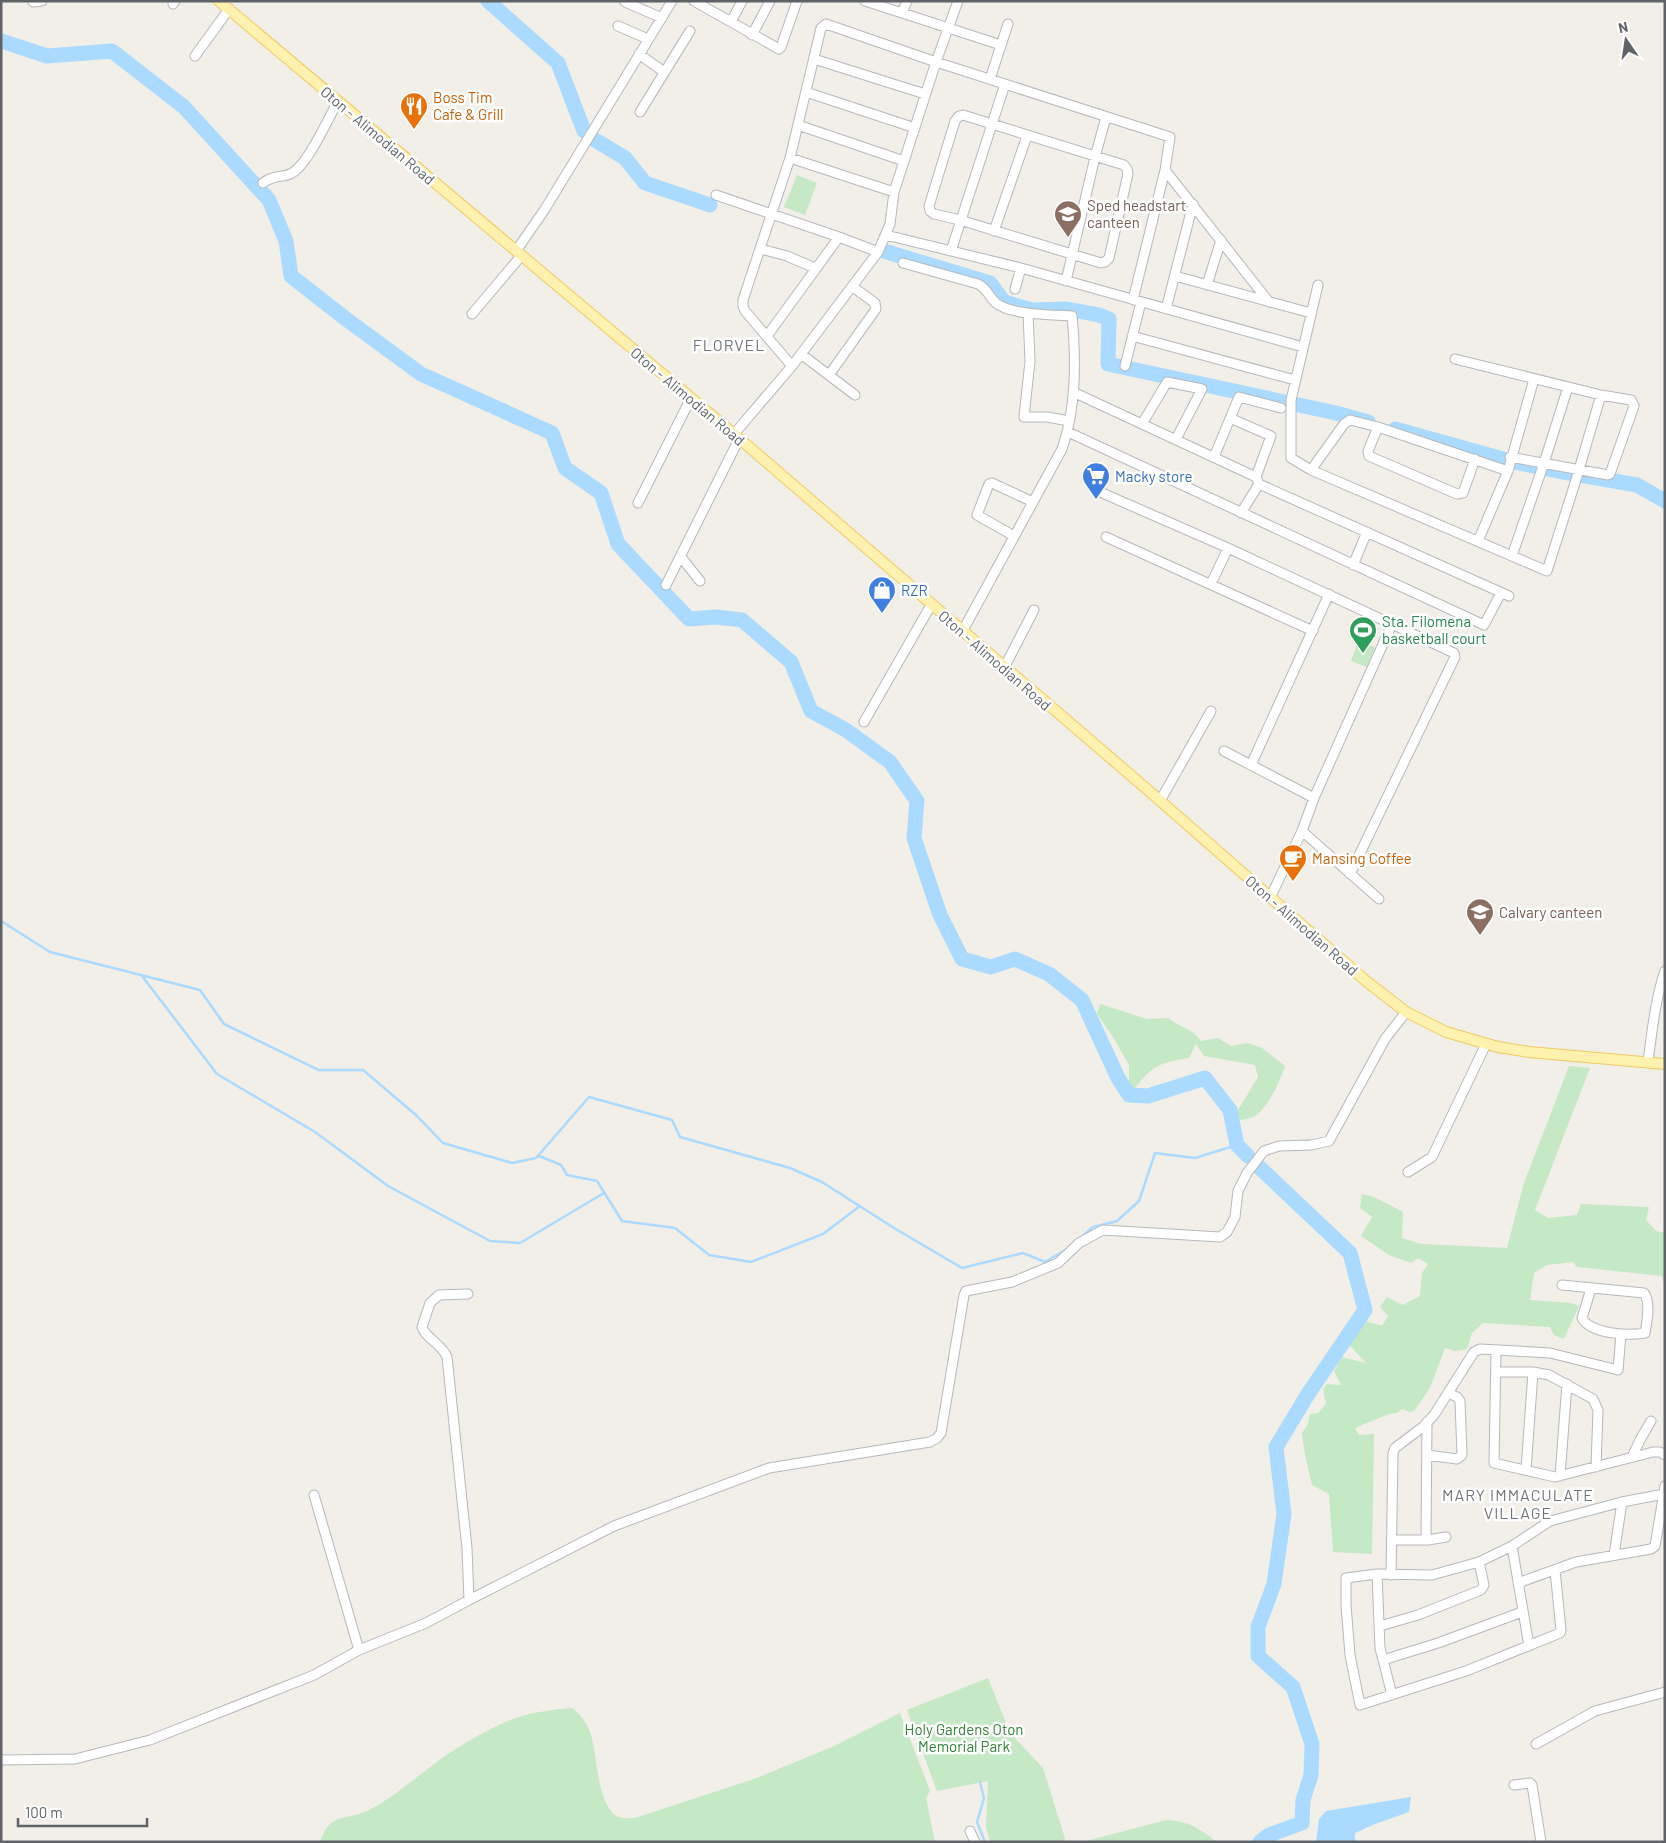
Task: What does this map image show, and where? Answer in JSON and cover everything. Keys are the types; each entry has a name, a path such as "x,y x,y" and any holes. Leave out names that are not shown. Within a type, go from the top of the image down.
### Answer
{"main road":[{"name":"Oton - Alimodian Road","path":"220,1 691,398 1160,801 1366,981 1406,1012 1446,1032 1486,1044 1529,1052 1665,1064"}],"street":[{"path":"472,314 519,254 544,209 672,1"},
{"path":"694,1 709,5 731,22 779,49 782,47 797,1"},
{"path":"731,22 742,1"},
{"path":"752,35 770,1"},
{"path":"902,13 907,1"},
{"path":"666,585 681,557 736,437 878,252 890,224 894,192 925,94 958,1"},
{"path":"625,2 662,18"},
{"path":"869,2 1001,45"},
{"path":"195,56 229,10"},
{"path":"792,366 745,311 743,300 790,158 820,28 826,24 936,62 1170,137 1165,170 1137,301 1132,336 1124,366"},
{"path":"990,79 1008,24"},
{"path":"618,26 648,39"},
{"path":"640,112 690,30"},
{"path":"639,54 664,72"},
{"path":"814,59 925,94"},
{"path":"951,251 1005,84"},
{"path":"806,92 915,128"},
{"path":"263,183 271,177 289,175 296,171 306,158 338,101"},
{"path":"963,115 993,123 1027,136 1124,166 1127,169 1108,258 1105,262 1101,263 960,220 934,214 930,211 929,206 955,121 959,116 963,115"},
{"path":"1066,281 1094,157 1106,117"},
{"path":"798,125 904,161"},
{"path":"994,231 1027,136"},
{"path":"790,158 894,192"},
{"path":"1165,170 1269,302"},
{"path":"716,195 878,252"},
{"path":"1166,309 1192,204"},
{"path":"886,235 1021,268 1303,347"},
{"path":"768,336 839,237"},
{"path":"1207,285 1221,240"},
{"path":"761,249 787,256 815,268"},
{"path":"904,263 978,284 986,288 997,304 1028,313 1072,316 1072,392 1068,432 1062,449 962,632"},
{"path":"1014,289 1021,268"},
{"path":"1174,276 1311,314"},
{"path":"1318,285 1288,406 1290,456 1292,460 1311,470 1546,571 1601,396"},
{"path":"829,375 876,309 875,303 853,287"},
{"path":"1028,313 1030,360 1024,417 1047,417 1069,420"},
{"path":"1132,336 1295,380"},
{"path":"801,354 855,395"},
{"path":"1455,359 1601,396 1631,400 1634,406 1610,474 1606,476 1510,457"},
{"path":"1478,541 1508,470 1510,457 1534,379"},
{"path":"1142,424 1167,382 1202,389 1176,440"},
{"path":"1512,556 1568,387"},
{"path":"1068,432 1484,625 1505,595 1367,532 1257,480 1214,457 1072,392"},
{"path":"1214,457 1238,397 1288,406"},
{"path":"638,503 691,398"},
{"path":"1230,418 1272,436 1257,480 1241,513"},
{"path":"1311,470 1346,421 1350,420 1378,427 1508,470"},
{"path":"1378,427 1368,451 1369,456 1457,494 1463,494 1475,458"},
{"path":"1014,536 977,515 989,484 1033,502"},
{"path":"1100,492 1228,548 1454,653 1455,657 1350,874"},
{"path":"1353,565 1367,532"},
{"path":"1106,537 1313,631"},
{"path":"1211,584 1228,548"},
{"path":"681,557 700,581"},
{"path":"1251,765 1329,594"},
{"path":"864,722 930,605"},
{"path":"1004,668 1034,610"},
{"path":"1270,898 1302,831 1314,798 1392,624"},
{"path":"1160,801 1211,711"},
{"path":"1224,751 1314,798"},
{"path":"1302,831 1379,900"},
{"path":"1648,1062 1656,1010 1665,971"},
{"path":"1,1760 75,1759 150,1740 314,1676 359,1650 426,1623 614,1526 769,1468 930,1442 941,1433 966,1291 1012,1282 1058,1263 1079,1243 1103,1230 1220,1237 1227,1232 1235,1217 1238,1191 1264,1151 1279,1146 1311,1145 1329,1141 1385,1039 1406,1012"},
{"path":"1408,1172 1432,1157 1486,1044"},
{"path":"1562,1285 1646,1294 1646,1333 1621,1334 1593,1328 1586,1324 1582,1318 1591,1289"},
{"path":"468,1294 439,1295 430,1303 422,1327 426,1334 441,1346 447,1357 467,1548 469,1600"},
{"path":"1391,1575 1393,1452 1399,1444 1428,1422 1434,1415 1474,1352 1480,1348 1550,1353 1618,1370 1621,1334"},
{"path":"1496,1350 1494,1463 1555,1477 1653,1452 1660,1452 1665,1455"},
{"path":"1496,1372 1533,1372 1549,1375 1593,1400 1598,1410 1596,1467"},
{"path":"1526,1470 1533,1372"},
{"path":"1560,1476 1567,1384"},
{"path":"1427,1455 1457,1459 1462,1455 1460,1401 1457,1397 1448,1393"},
{"path":"1632,1458 1651,1421"},
{"path":"1426,1540 1428,1422"},
{"path":"1518,1583 1576,1562 1651,1549 1655,1546 1664,1490 1550,1521 1512,1546 1479,1562 1426,1576 1377,1574 1346,1578 1350,1655 1360,1705 1466,1671 1557,1635 1561,1630 1555,1570"},
{"path":"314,1495 359,1650"},
{"path":"1614,1555 1622,1502"},
{"path":"1392,1540 1426,1540 1446,1537"},
{"path":"1512,1546 1529,1646"},
{"path":"1380,1626 1418,1615 1481,1590 1484,1585 1479,1562"},
{"path":"1377,1574 1380,1648 1392,1695"},
{"path":"1383,1660 1446,1640 1522,1612"},
{"path":"1536,1744 1595,1711 1665,1692"},
{"path":"1514,1784 1525,1782 1532,1785 1541,1842"},
{"path":"970,1831 975,1842"}],"green space":[{"path":"797,175 817,183 805,215 784,207"},
{"name":"Sta. Filomena basketball court","path":"1358,641 1375,647 1367,667 1351,661"},
{"path":"1100,1004 1147,1019 1168,1018 1191,1031 1201,1041 1218,1038 1231,1046 1248,1043 1262,1048 1285,1066 1277,1087 1264,1108 1253,1117 1241,1120 1235,1115 1258,1077 1255,1065 1204,1056 1196,1044 1189,1058 1157,1066 1134,1089 1129,1086 1129,1065 1097,1014"},
{"path":"1569,1066 1590,1068 1535,1210 1548,1218 1577,1215 1581,1204 1649,1207 1646,1220 1656,1231 1665,1233 1665,1289 1662,1276 1577,1267 1573,1262 1547,1265 1534,1273 1530,1300 1571,1303 1579,1306 1564,1339 1554,1335 1550,1327 1483,1323 1472,1333 1467,1349 1455,1351 1445,1348 1430,1388 1414,1411 1410,1412 1402,1409 1397,1413 1389,1414 1355,1428 1359,1435 1374,1434 1372,1554 1333,1552 1329,1494 1312,1485 1302,1433 1308,1424 1310,1414 1318,1413 1326,1404 1323,1389 1327,1384 1341,1385 1334,1371 1342,1357 1366,1363 1341,1336 1355,1318 1382,1326 1388,1316 1380,1307 1387,1297 1403,1305 1420,1296 1422,1273 1428,1264 1418,1258 1411,1263 1389,1255 1361,1236 1372,1217 1360,1208 1362,1194 1374,1197 1403,1212 1402,1238 1421,1244 1507,1248 1524,1183"},
{"name":"Holy Gardens Oton Memorial Park","path":"988,1678 1010,1733 1043,1768 1066,1842 990,1842 986,1827 988,1781 937,1791 907,1710"},
{"path":"572,1708 582,1718 590,1732 599,1779 606,1803 611,1812 623,1818 635,1818 754,1779 832,1747 900,1713 930,1791 926,1798 935,1842 320,1842 324,1832 334,1821 371,1809 395,1794 449,1753 483,1733 510,1720 527,1715"},
{"path":"1166,1820 1193,1826 1217,1842 1083,1842"}],"water":[{"path":"1411,1797 1409,1812 1355,1833 1355,1842 1316,1842 1319,1819 1326,1811"}],"waterway":[{"path":"488,1 558,63 584,131"},
{"path":"1,41 47,56 112,51 184,107 269,200 286,241 291,276 421,374 552,433 565,468 601,493 618,544 689,619 716,617 742,620 791,662 811,711 846,730 890,762 917,801 914,838 940,915 962,959 991,967 1015,959 1049,974 1082,1000 1118,1078 1129,1095 1148,1096 1205,1078 1230,1110 1237,1145 1248,1156"},
{"path":"595,140 625,158 645,183 710,205"},
{"path":"884,251 990,283 1004,302 1032,310 1067,309 1099,315 1109,319 1108,364 1336,413 1368,422"},
{"path":"1395,429 1503,459"},
{"path":"1514,462 1539,467"},
{"path":"1547,469 1573,474"},
{"path":"1580,475 1637,485 1665,501"},
{"path":"1,921 50,952 200,990 224,1024 319,1070 363,1070 416,1115 443,1143 512,1163 536,1158 589,1097 672,1120 680,1137 790,1168 822,1182 894,1228 962,1268 1023,1253 1045,1262 1067,1249"},
{"path":"142,976 217,1074 315,1132 388,1186 490,1241 520,1243 604,1193"},
{"path":"1079,1239 1093,1227 1117,1221 1139,1201 1155,1153 1195,1158 1237,1145"},
{"path":"539,1156 561,1165 567,1175 597,1181 622,1221 675,1228 709,1255 751,1262 823,1234 860,1206"},
{"path":"1259,1167 1350,1253 1365,1310 1308,1394 1276,1447 1284,1514 1274,1584 1258,1627 1258,1656 1293,1687 1312,1744 1311,1775 1303,1800 1302,1823 1269,1835 1260,1842"},
{"path":"980,1782 984,1798 977,1822 985,1842"}],"place":[{"name":"Boss Tim Cafe & Grill","path":"414,130"},
{"name":"Sped headstart canteen","path":"1068,238"},
{"name":"Macky store","path":"1096,500"},
{"name":"RZR","path":"882,614"},
{"name":"Sta. Filomena basketball court","path":"1363,654"},
{"name":"Mansing Coffee","path":"1293,882"},
{"name":"Calvary canteen","path":"1480,936"}],"district":[{"name":"FLORVEL","path":"729,344"},
{"name":"MARY IMMACULATE VILLAGE","path":"1518,1503"}]}
